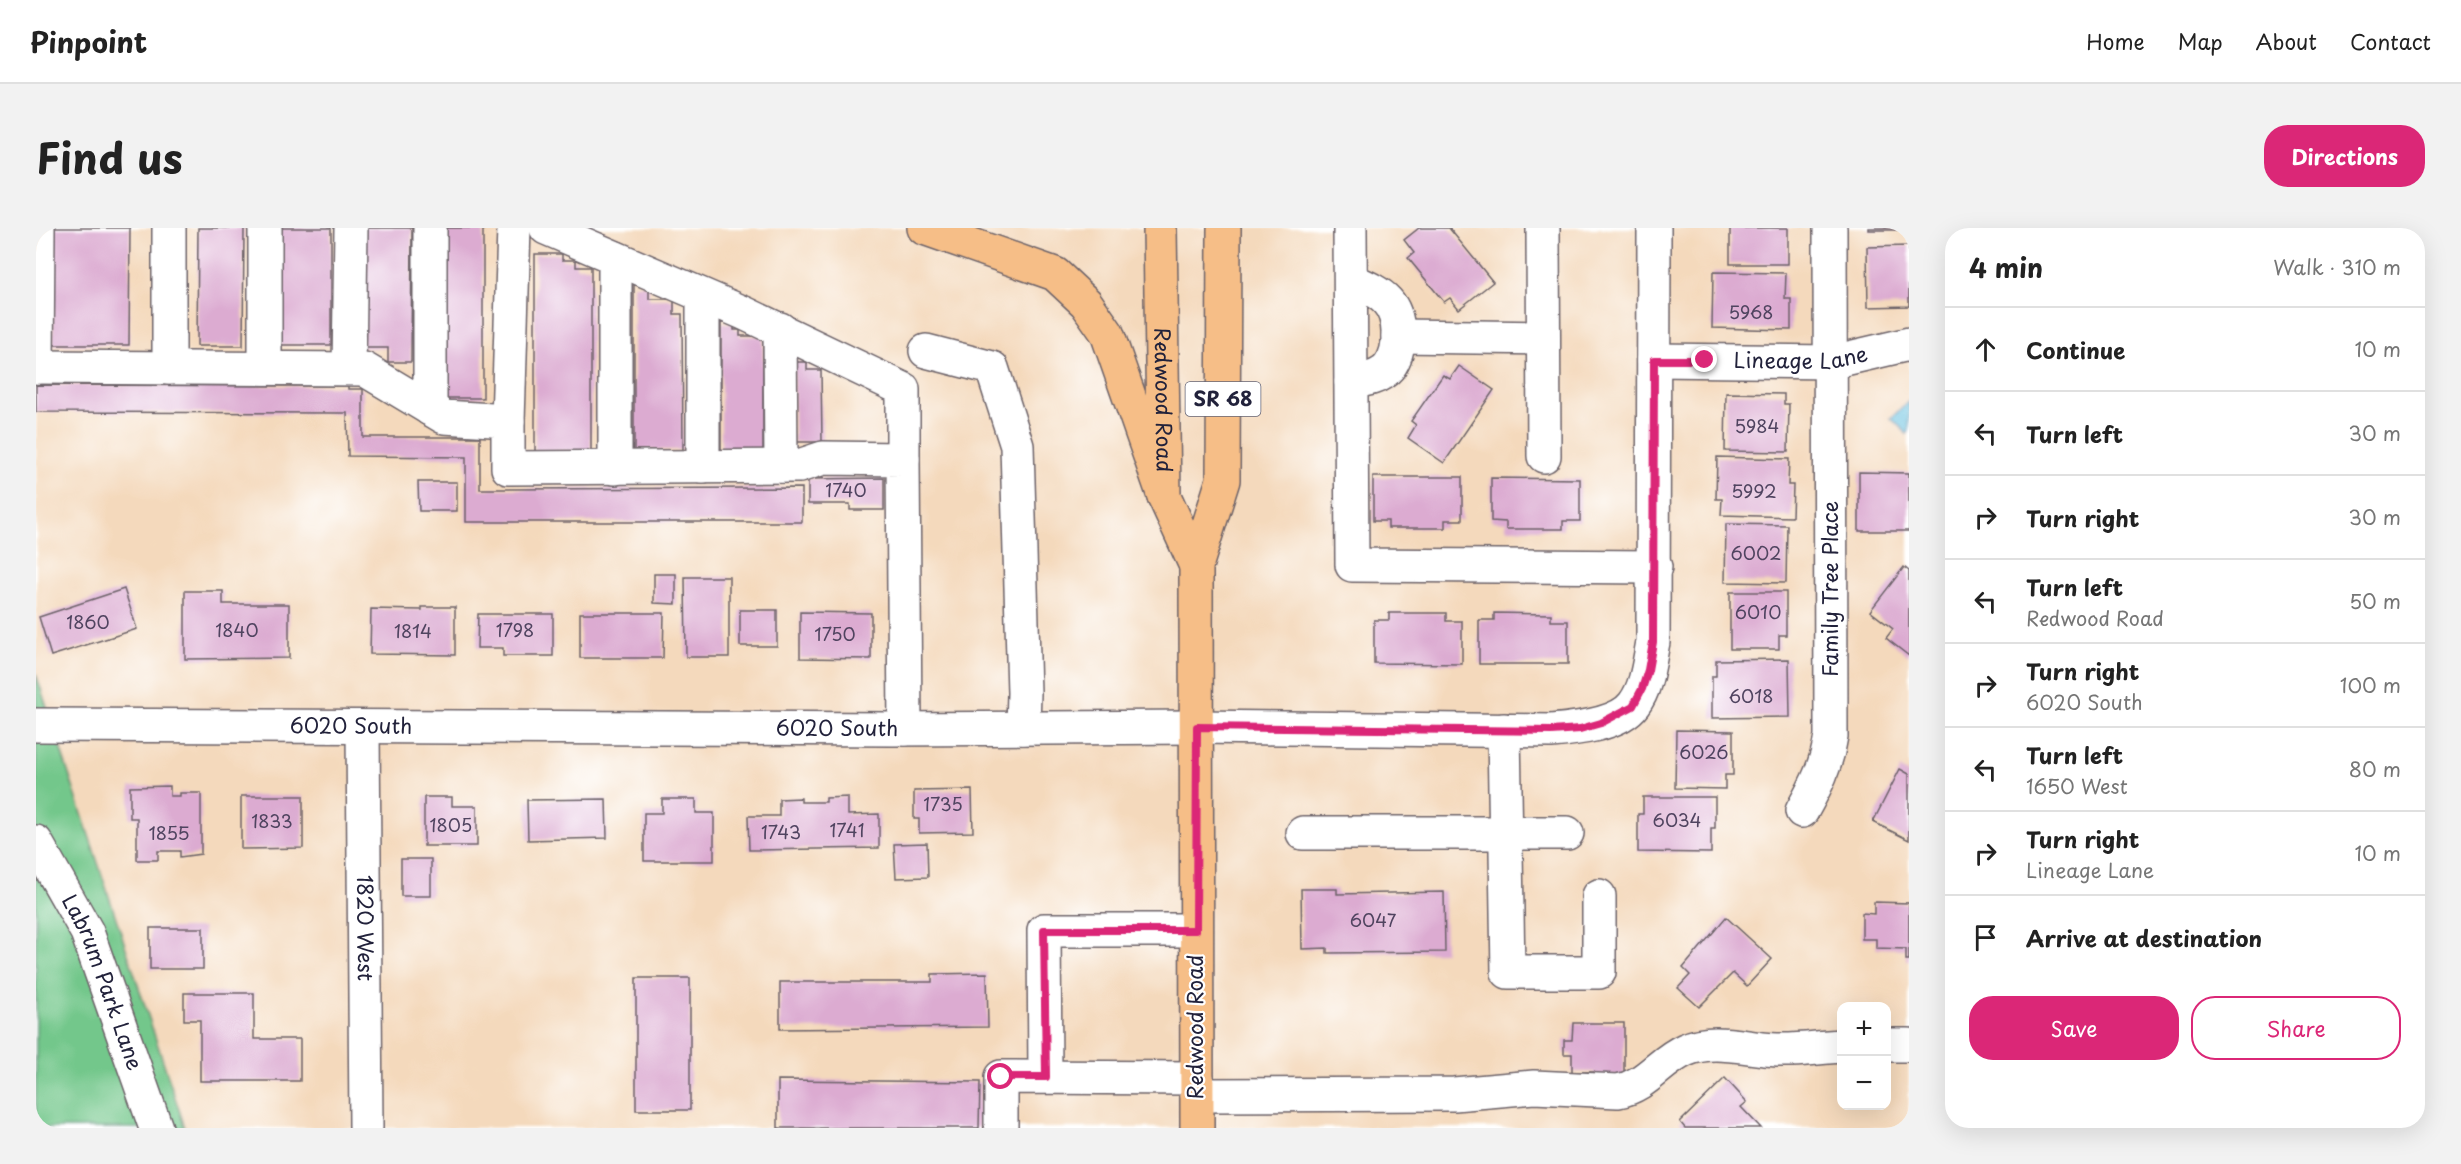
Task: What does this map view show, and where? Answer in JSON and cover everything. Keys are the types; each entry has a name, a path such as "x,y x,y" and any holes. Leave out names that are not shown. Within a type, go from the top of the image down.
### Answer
{"main road":[{"path":"924,228 1055,274 1086,303 1107,333 1164,496"},
{"name":"Redwood Road","path":"1160,228 1164,496 1196,566"},
{"name":"Redwood Road","path":"1197,1128 1196,566 1223,480 1224,228"}],"street":[{"path":"38,228 37,367 364,369 444,417 508,421"},
{"path":"169,228 169,368"},
{"path":"265,228 265,369"},
{"path":"349,369 351,228"},
{"path":"430,228 430,409"},
{"path":"514,228 508,468 799,466 824,458 903,459"},
{"path":"546,228 780,329 903,389 905,729"},
{"path":"1350,228 1352,565 1655,567 1654,228"},
{"path":"1543,228 1544,456"},
{"name":"Family Tree Place","path":"1802,811 1819,782 1828,758 1831,736 1830,228"},
{"path":"615,258 615,468"},
{"path":"1351,280 1371,289 1387,301 1395,318 1398,336 1389,368 1372,379 1351,382"},
{"path":"703,296 703,467"},
{"path":"780,329 781,466"},
{"path":"1398,336 1543,338"},
{"name":"Lineage Lane","path":"1654,360 1832,362 1909,344"},
{"path":"926,351 992,368 1017,446 1023,728"},
{"name":"6020 South","path":"36,725 363,728 1580,729 1601,723 1633,706 1642,689 1653,642 1655,567"},
{"name":"1820 West","path":"363,728 366,1128"},
{"path":"1504,730 1508,972 1599,972 1599,896"},
{"path":"1303,833 1567,833"},
{"name":"Labrum Park Lane","path":"36,842 87,932 156,1128"},
{"path":"1046,1077 1044,930 1196,930"},
{"path":"1001,1128 1001,1077 1046,1077 1197,1087 1442,1094 1534,1087 1618,1091 1632,1089 1685,1050 1734,1044 1776,1050 1837,1046"},
{"path":"1891,1046 1909,1045"}],"green space":[{"path":"36,674 185,1128 36,1128"}],"water":[{"path":"1909,401 1909,431 1907,434 1891,418"}],"building":[{"path":"54,228 130,228 129,345 53,345"},
{"path":"198,228 244,228 243,346 197,346"},
{"path":"277,228 331,228 331,345 278,345"},
{"path":"363,228 412,228 411,362 388,362 388,348 362,348"},
{"path":"442,228 483,228 483,398 442,398"},
{"path":"1419,228 1449,228 1493,282 1459,309 1450,298 1444,302 1408,258 1414,253 1404,240"},
{"path":"1730,228 1788,228 1788,264 1730,264"},
{"path":"1869,228 1909,228 1909,230 1869,230"},
{"path":"1909,246 1909,306 1868,307 1867,247"},
{"path":"535,254 562,254 562,260 576,260 576,267 591,267 591,451 535,451"},
{"path":"1713,272 1786,273 1785,299 1791,299 1791,330 1712,328"},
{"path":"634,285 649,285 649,299 674,299 674,314 682,314 683,450 634,450"},
{"path":"721,323 734,323 734,330 740,330 740,336 763,336 763,451 721,451"},
{"path":"794,362 807,362 807,370 821,370 822,442 794,442"},
{"path":"1459,366 1494,390 1444,463 1408,438 1416,425 1411,421 1443,375 1450,379"},
{"path":"36,385 348,386 348,389 363,389 363,437 480,437 480,489 802,488 802,522 466,522 466,457 348,456 347,413 36,412"},
{"path":"1726,393 1784,394 1784,404 1789,404 1788,452 1725,451"},
{"path":"1717,457 1789,459 1788,485 1793,485 1792,517 1721,515 1722,499 1716,499"},
{"path":"1859,472 1909,473 1909,531 1859,531"},
{"path":"1373,477 1462,477 1462,520 1445,520 1445,528 1388,528 1388,521 1373,521"},
{"path":"884,478 884,510 850,510 850,504 808,504 808,479"},
{"path":"1491,478 1580,479 1580,521 1563,521 1563,529 1506,529 1506,522 1491,521"},
{"path":"418,482 457,482 457,511 419,511"},
{"path":"1726,524 1787,525 1786,583 1725,582"},
{"path":"1904,567 1909,571 1909,656 1886,638 1893,629 1870,611"},
{"path":"654,574 676,574 676,604 654,603"},
{"path":"685,577 729,577 729,657 686,657"},
{"path":"124,589 137,629 51,656 39,617"},
{"path":"185,591 223,591 223,604 289,604 289,658 185,659"},
{"path":"1730,592 1786,592 1786,635 1779,635 1779,649 1730,649"},
{"path":"422,607 455,607 455,655 370,654 371,609 422,610"},
{"path":"740,610 777,610 777,646 740,646"},
{"path":"800,612 871,613 871,659 800,658"},
{"path":"580,613 664,613 663,658 580,658"},
{"path":"1389,613 1446,613 1446,621 1462,621 1462,664 1374,663 1374,620 1389,620"},
{"path":"1494,613 1551,614 1551,621 1568,621 1568,664 1479,664 1479,620 1494,620"},
{"path":"478,614 553,614 553,656 503,656 503,648 477,648"},
{"path":"1789,659 1790,717 1712,718 1712,676 1716,676 1716,660"},
{"path":"1676,730 1733,731 1733,775 1725,775 1725,789 1675,788"},
{"path":"1900,769 1909,774 1909,840 1873,822"},
{"path":"170,786 170,796 180,796 180,793 201,793 201,854 180,857 180,851 158,851 158,860 137,860 137,818 130,818 130,787"},
{"path":"972,790 973,832 919,833 919,819 914,819 914,791"},
{"path":"241,796 303,796 303,848 241,849"},
{"path":"424,797 452,797 452,806 477,806 477,846 424,846"},
{"path":"848,797 848,815 879,814 879,848 749,850 748,816 779,816 779,799 801,798 801,802 826,802 826,798"},
{"path":"1643,797 1715,797 1715,828 1711,828 1711,853 1638,852 1638,814 1643,814"},
{"path":"606,799 607,838 528,840 527,800"},
{"path":"662,799 696,799 696,813 714,813 714,861 644,861 644,813 662,813"},
{"path":"927,843 928,877 896,878 894,844"},
{"path":"401,859 431,859 431,896 401,896"},
{"path":"1301,889 1337,889 1337,894 1444,892 1445,952 1327,953 1327,948 1302,949"},
{"path":"1874,902 1909,903 1909,960 1906,960 1906,949 1876,948 1876,939 1862,939 1862,913 1874,914"},
{"path":"1726,917 1772,959 1747,986 1733,973 1699,1007 1678,988 1690,975 1683,968"},
{"path":"150,928 203,928 203,969 150,969"},
{"path":"987,973 988,1027 780,1029 780,982 932,982 932,974"},
{"path":"636,978 690,978 690,1110 636,1110"},
{"path":"184,993 254,993 254,1039 300,1039 300,1081 200,1081 200,1020 184,1020"},
{"path":"1573,1023 1624,1023 1624,1076 1594,1076 1594,1072 1572,1072 1572,1054 1564,1054 1564,1040 1572,1040"},
{"path":"1725,1078 1747,1102 1741,1107 1761,1128 1685,1128 1680,1122"},
{"path":"778,1080 980,1082 979,1128 778,1128"}],"route":[{"path":"1001,1077 1046,1077 1044,930 1196,930 1197,727 1551,731 1580,729 1601,723 1633,706 1648,670 1653,642 1654,360 1705,360"}]}
